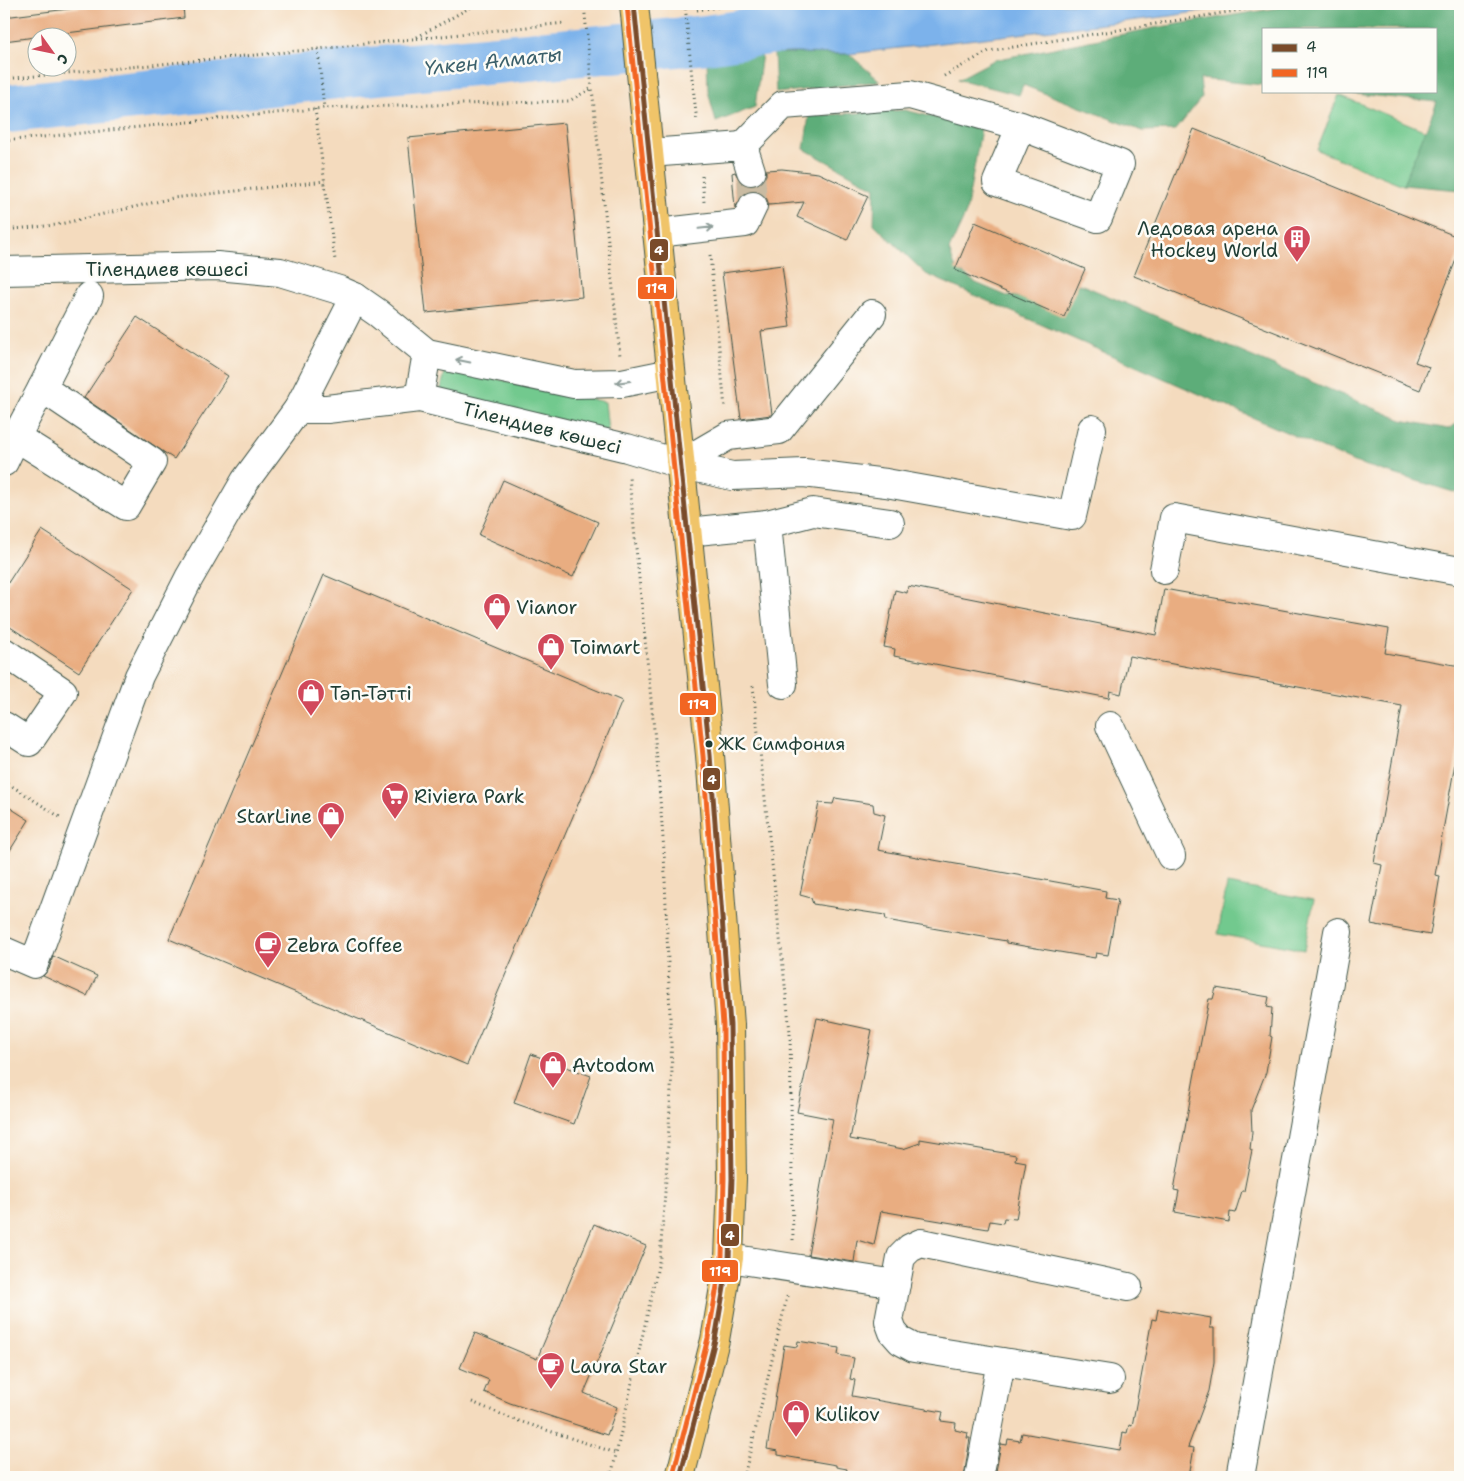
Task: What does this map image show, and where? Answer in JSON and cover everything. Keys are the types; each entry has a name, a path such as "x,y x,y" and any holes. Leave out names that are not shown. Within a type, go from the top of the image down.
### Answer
{"main road":[{"path":"634,4 710,755 730,1025 732,1179 729,1258 714,1340 680,1477"}],"street":[{"path":"649,153 700,149 747,159 783,105 910,95 1021,126"},
{"path":"657,233 745,223 754,206"},
{"name":"Тілендиев көшесі","path":"4,271 217,266 280,272 347,294 378,313 427,353 574,384 622,383 671,373"},
{"path":"4,952 34,964 139,676 189,578 245,481 298,409 347,294"},
{"path":"4,462 89,296"},
{"path":"680,464 728,436 780,430 872,314"},
{"path":"298,409 327,409 419,398 427,353"},
{"path":"16,437 126,506 152,462 42,388"},
{"name":"Тілендиев көшесі","path":"419,398 627,448 680,464 732,476 804,473 886,483 1072,516 1092,429"},
{"path":"687,532 767,524 813,512 890,523"},
{"path":"1164,570 1174,518 1460,571"},
{"path":"767,524 783,684"},
{"path":"4,652 63,692 29,742 4,726"},
{"path":"1110,726 1171,856"},
{"path":"1240,1477 1338,932"},
{"path":"1110,1380 914,1348 901,1341 893,1332 889,1321 901,1257 910,1248 921,1243 1128,1287"},
{"path":"729,1258 896,1284"},
{"path":"979,1477 1001,1362"}],"path":[{"path":"414,39 471,7 480,4"},
{"path":"584,4 620,362"},
{"path":"685,4 728,436"},
{"path":"697,10 739,4"},
{"path":"910,95 989,51 1278,4"},
{"path":"4,79 565,23"},
{"path":"318,49 324,108"},
{"path":"4,140 324,108 569,101 592,88"},
{"path":"315,109 325,181 347,294"},
{"path":"4,230 56,225 173,198 325,181"},
{"path":"611,1477 660,1257 672,1071 664,851 657,760 628,469"},
{"path":"744,1477 782,1320 792,1268 793,1197 790,1032 753,682"},
{"path":"4,781 82,832"},
{"path":"472,1402 510,1418 616,1453"}],"green space":[{"path":"1303,4 1460,4 1460,190 1403,185 1437,102 1335,92 1436,92 1436,28 1262,28 1262,85 1200,79 1202,97 1176,130 1142,131 1023,85 1019,95 958,79 994,60 1154,28"},
{"path":"749,52 762,53 755,107 716,122 708,91 707,60"},
{"path":"774,53 849,54 880,81 776,93"},
{"path":"1339,95 1426,131 1403,185 1317,150"},
{"path":"905,110 981,129 966,213 949,250 956,269 976,283 1007,296 1033,298 1061,293 1080,284 1402,420 1448,429 1460,422 1460,494 1354,462 926,274 874,224 875,188 804,149 809,116"},
{"path":"446,368 605,402 608,431 440,392"},
{"path":"1227,884 1314,900 1304,950 1218,934"}],"water":[{"path":"830,4 1244,4 1171,16 849,54 749,52 744,12"}],"building":[{"path":"108,4 183,4 184,18 78,32 78,28 28,28 28,38 4,41 4,17"},
{"path":"565,123 582,297 426,313 408,138"},
{"name":"Ледовая арена Hockey World","path":"1194,129 1460,238 1460,250 1415,362 1429,367 1420,390 1134,276"},
{"path":"782,169 818,173 868,196 847,240 797,217 804,202 769,205 766,197 752,190 744,194 735,208 732,173 735,172 741,183 755,186 763,181 766,170"},
{"path":"975,222 1085,269 1064,317 955,270"},
{"path":"782,265 790,327 761,331 772,414 741,419 722,273"},
{"path":"137,317 228,376 174,459 84,398"},
{"path":"503,480 598,522 573,577 479,535"},
{"path":"42,530 133,589 79,672 4,623 4,589"},
{"name":"Riviera Park","path":"324,575 622,701 467,1065 169,939"},
{"path":"908,586 1156,635 1164,589 1389,629 1385,653 1460,666 1460,736 1435,875 1440,876 1430,935 1371,924 1382,865 1374,863 1402,706 1129,656 1121,694 1110,691 1109,698 894,656 895,649 884,647 895,590 907,593"},
{"path":"835,798 873,804 874,812 885,815 878,850 1106,891 1105,898 1118,900 1108,955 1096,953 1095,958 1006,943 1006,941 886,920 885,915 813,904 811,898 800,895 819,803 833,804"},
{"path":"4,804 29,820 4,860"},
{"path":"53,956 97,976 87,996 43,976 49,969"},
{"path":"1216,988 1269,997 1267,1007 1272,1008 1270,1036 1272,1037 1266,1072 1251,1110 1252,1132 1250,1149 1252,1150 1244,1191 1242,1191 1235,1213 1230,1212 1229,1222 1175,1212 1179,1191 1174,1190 1194,1078 1209,999 1213,999"},
{"path":"817,1018 872,1030 850,1139 903,1149 920,1143 920,1139 1016,1155 1015,1160 1026,1162 1016,1219 1004,1218 1003,1223 990,1221 988,1229 881,1211 874,1245 857,1240 854,1262 808,1255 833,1119 797,1112"},
{"name":"Avtodom","path":"531,1054 591,1076 574,1124 514,1103"},
{"path":"594,1224 646,1246 584,1393 617,1407 607,1435 510,1403 484,1392 489,1380 460,1368 475,1333 537,1359"},
{"path":"1158,1309 1211,1318 1210,1328 1214,1328 1214,1362 1209,1391 1188,1447 1194,1448 1189,1477 995,1477 1001,1444 1007,1445 1008,1439 1020,1441 1022,1433 1120,1450 1123,1432 1127,1433 1129,1425 1132,1426 1152,1319 1156,1320"},
{"path":"798,1341 839,1348 838,1355 854,1358 850,1379 855,1380 852,1396 943,1412 941,1421 956,1423 955,1430 968,1433 967,1438 970,1438 964,1477 868,1477 846,1473 847,1469 836,1467 836,1465 778,1455 778,1451 767,1449 784,1345 797,1347"}],"waterway":[{"name":"Үлкен Алматы","path":"4,109 353,73 703,40 812,24"}],"tunnel":[{"path":"751,171 753,206"}],"transit line":[{"name":"4","path":"634,4 710,755 730,1025 732,1179 729,1258 715,1340 680,1477"},
{"name":"119","path":"627,5 703,756 723,1025 724,1179 722,1257 708,1338 673,1475"}],"place":[{"name":"Ледовая арена Hockey World","path":"1297,263"},
{"name":"Vianor","path":"497,631"},
{"name":"Toimart","path":"551,671"},
{"name":"Тәп-Тәтті","path":"311,717"},
{"name":"ЖК Симфония","path":"709,744"},
{"name":"Riviera Park","path":"395,820"},
{"name":"StarLine","path":"331,840"},
{"name":"Zebra Coffee","path":"268,969"},
{"name":"Avtodom","path":"553,1089"},
{"name":"Laura Star","path":"551,1390"},
{"name":"Kulikov","path":"796,1438"}]}
